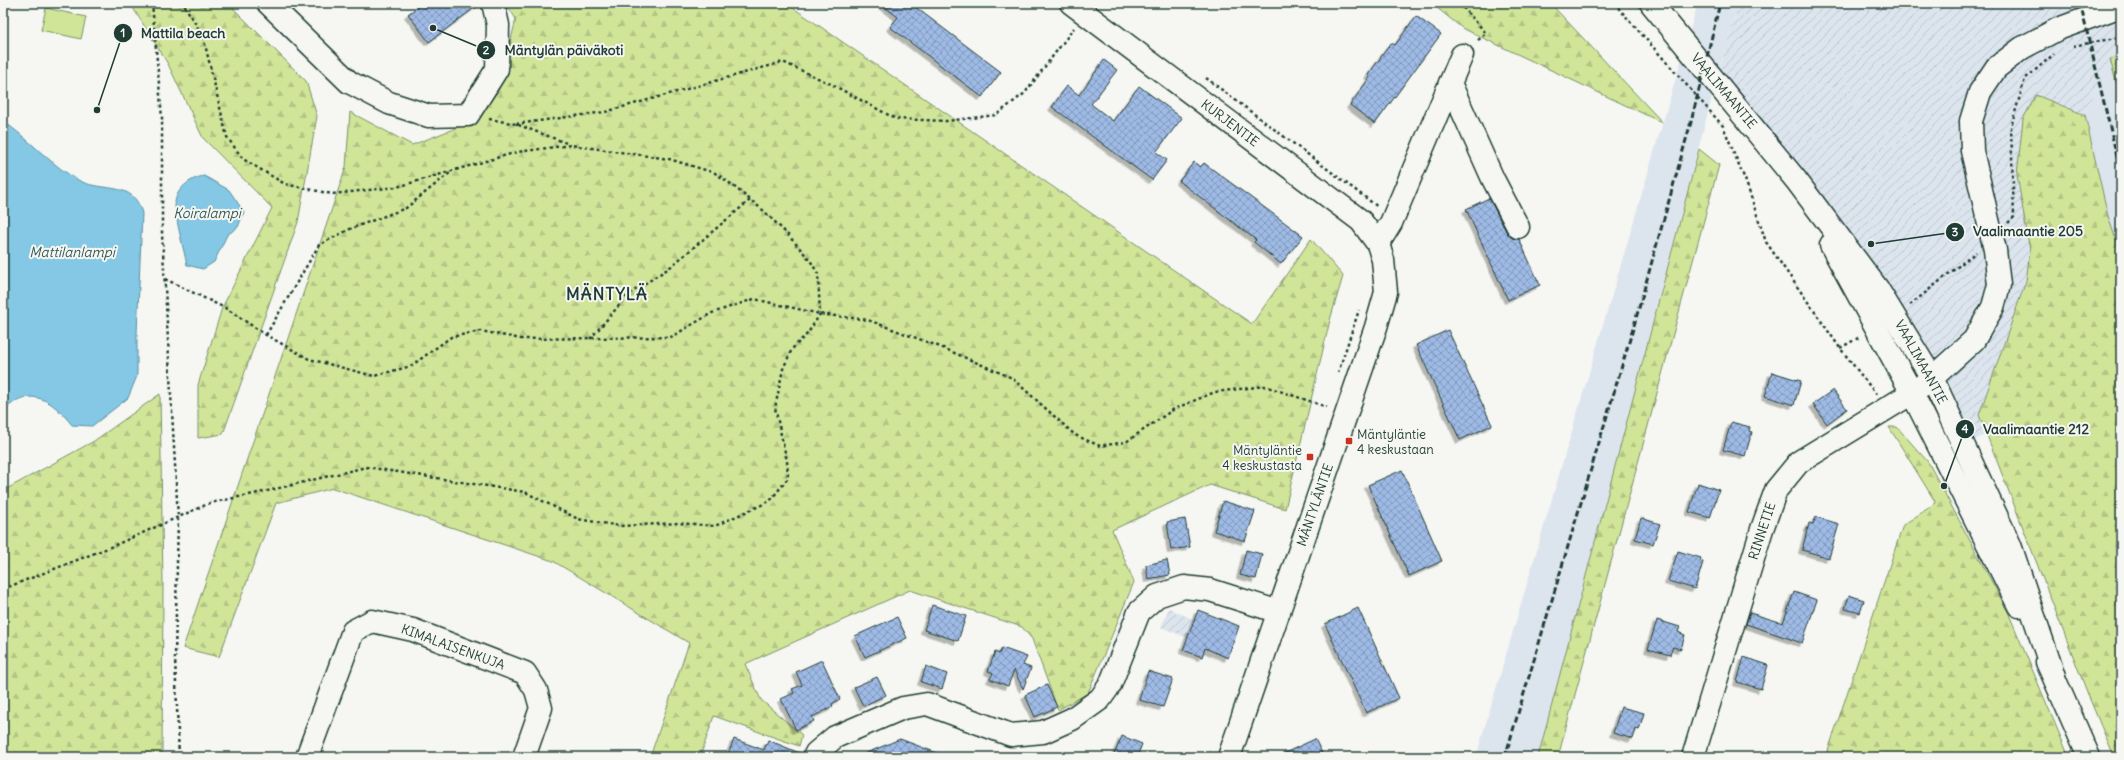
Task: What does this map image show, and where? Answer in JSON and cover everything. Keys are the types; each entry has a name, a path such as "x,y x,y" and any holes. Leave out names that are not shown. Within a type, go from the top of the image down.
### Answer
{"street":[{"path":"268,3 349,82 389,103 429,116 468,115 497,69 498,25 493,3"},
{"name":"VAALIMAANTIE","path":"1651,3 1796,180 1877,288 1932,378 2010,545 2054,676"},
{"name":"RINNETIE","path":"1693,757 1762,529 1776,490 1799,462 1912,393 1932,378 1974,340 1994,307 1999,284 1995,250 1972,151 1971,121 1980,92 1996,68 2022,48 2058,29 2121,6"},
{"name":"KURJENTIE","path":"1078,8 1361,221 1380,247"},
{"path":"1380,247 1462,55"},
{"path":"1450,83 1493,179 1518,227"},
{"name":"VAALIMAANTIE","path":"1796,180 1912,393 2054,676 2089,757"},
{"name":"MÄNTYLÄNTIE","path":"1219,753 1279,612 1378,320 1386,292 1380,247"},
{"path":"814,757 816,753 836,737 903,708 927,704 1011,735 1043,732 1072,719 1100,699 1110,684 1139,612 1157,596 1184,587 1210,590 1279,612"},
{"name":"KIMALAISENKUJA","path":"307,757 354,632 372,621 413,630 525,673 536,690 541,708 524,757"}],"path":[{"path":"152,3 162,118 162,234 178,518 175,658 179,757"},
{"path":"183,3 203,36 227,137 243,159 285,184 332,194 397,187 517,152 571,145"},
{"path":"1460,3 1486,32 1462,55"},
{"path":"1614,3 1723,126 1746,182 1766,242 1840,348 1887,408"},
{"path":"516,124 605,112 783,62 831,84 896,119 946,121 996,115 1025,93 1078,8"},
{"path":"1204,76 1377,205 1391,223"},
{"path":"3,589 85,558 178,518 210,502 264,492 366,467 525,492 578,519 620,526 679,522 715,526 770,500 788,478 787,460 775,408 783,369 792,349 808,333 820,314 818,274 810,260 787,234 750,200 715,173 677,162 571,145 516,124 468,115"},
{"path":"266,335 319,245 350,229 406,208 452,171"},
{"path":"590,339 629,294 669,268 750,200"},
{"path":"165,279 227,309 266,335 308,359 374,376 411,366 451,337 481,331 521,339 672,337 712,313 754,299 820,314 868,320 943,348 1012,378 1075,435 1100,446 1126,442 1174,409 1215,392 1265,386 1326,407"},
{"path":"1336,378 1360,306"},
{"path":"1324,414 1329,400"},
{"path":"1207,757 1219,753"}],"shaded area":[{"path":"1698,3 1739,3 1715,85 1538,757 1476,757"},
{"path":"1739,3 2121,3 2121,101 2110,59 2085,115 2036,96 2017,175 2030,251 2026,281 1979,415 1987,434 1954,450 1909,359 1834,235 1715,85"},
{"path":"2110,59 2121,101 2121,255 2108,216 2085,115"},
{"path":"1169,608 1194,620 1188,638 1161,627"}],"green space":[{"path":"130,3 228,3 306,81 317,116 298,222 223,434 198,438 198,385 222,308 272,208 203,138 168,64"},
{"path":"506,3 786,3 1252,324 1311,239 1343,276 1330,320 1285,509 1210,485 1112,530 1134,582 1088,693 1058,710 1032,639 1022,627 910,590 745,664 761,700 802,735 799,746 714,716 700,757 650,757 689,643 553,561 333,488 276,503 219,657 183,648 346,167 350,112 412,145 469,123 498,92 516,19"},
{"path":"1431,3 1550,3 1663,123 1462,28"},
{"path":"46,8 86,17 81,39 41,30"},
{"path":"2121,58 2121,101 2110,59"},
{"path":"2036,95 2085,115 2108,216 2121,255 2121,757 2114,757 2089,697 1979,415 2026,281 2030,251 2017,175 2023,119"},
{"path":"1699,149 1719,165 1558,757 1538,757"},
{"path":"160,394 163,585 162,757 3,757 3,491 94,441"},
{"path":"1889,427 1897,427 1928,462 2008,612 2069,757 1826,757 1903,525 1936,503"}],"water":[{"name":"Mattilanlampi","path":"3,121 61,169 80,181 117,189 132,196 138,203 142,213 137,334 137,376 128,398 92,426 72,425 56,408 44,400 37,398 22,398 3,410"},
{"name":"Koiralampi","path":"204,176 229,190 244,212 238,227 227,235 214,262 203,269 187,265 175,204 180,190 184,186 194,179"}],"building":[{"path":"423,3 481,3 429,42 408,14"},
{"path":"879,3 910,3 1001,72 982,97 890,27 898,17"},
{"path":"1416,16 1441,34 1375,124 1350,105 1370,77 1368,75 1391,43 1395,45"},
{"path":"1104,60 1117,70 1091,104 1113,121 1139,86 1182,118 1156,152 1167,160 1152,180 1052,107 1067,86 1079,95"},
{"path":"1194,162 1200,167 1204,163 1303,236 1281,264 1254,242 1256,240 1179,181"},
{"path":"1489,198 1507,233 1512,238 1519,239 1540,285 1508,300 1466,209"},
{"path":"1448,330 1492,425 1460,440 1416,345"},
{"path":"1772,372 1801,381 1794,405 1765,396"},
{"path":"1833,390 1847,409 1827,424 1813,404"},
{"path":"1731,422 1750,427 1749,431 1752,432 1745,456 1723,450"},
{"path":"1402,470 1442,561 1409,576 1368,485"},
{"path":"1698,483 1719,490 1710,518 1689,512"},
{"path":"1223,501 1255,511 1245,541 1214,531"},
{"path":"1816,517 1839,524 1829,558 1802,550 1809,523 1813,524"},
{"path":"1641,518 1660,524 1653,544 1635,539"},
{"path":"1185,519 1190,547 1171,550 1167,522"},
{"path":"1246,550 1262,554 1256,579 1240,575"},
{"path":"1678,551 1701,558 1700,561 1703,562 1695,589 1668,581"},
{"path":"1167,560 1170,575 1148,579 1146,565"},
{"path":"1794,592 1817,600 1802,643 1746,624 1750,613 1783,623"},
{"path":"1849,595 1864,600 1860,613 1845,609"},
{"path":"932,605 966,616 958,641 924,630"},
{"path":"1358,608 1399,698 1366,713 1325,624"},
{"path":"1198,610 1239,626 1228,658 1205,648 1202,657 1183,650"},
{"path":"897,617 907,638 865,657 855,636"},
{"path":"1657,620 1680,627 1678,632 1685,635 1681,649 1673,647 1670,655 1648,649"},
{"path":"1002,648 1027,657 1023,665 1031,668 1023,689 1014,670 1008,686 990,679 993,673 988,671 995,652 999,654"},
{"path":"1744,657 1768,665 1761,689 1737,682"},
{"path":"822,660 840,699 832,704 833,707 812,717 814,721 796,730 781,699 794,693 792,689 802,685 796,672"},
{"path":"926,666 947,674 942,689 921,682"},
{"path":"1148,671 1173,679 1163,707 1139,700"},
{"path":"877,677 886,695 863,706 854,687"},
{"path":"1047,685 1057,707 1035,717 1025,695"},
{"path":"1621,707 1644,713 1639,730 1636,729 1633,739 1613,733"},
{"path":"1122,736 1142,744 1137,757 1113,757"},
{"path":"734,739 764,750 768,740 802,754 802,757 727,757"},
{"path":"900,739 945,756 857,757"},
{"path":"1315,739 1324,757 1276,757"}],"railway":[{"path":"1505,757 1635,322 1691,122 1720,3"},
{"path":"2080,3 2121,173"}],"place":[{"name":"Mäntylän päiväkoti","path":"433,28"},
{"name":"Mattila beach","path":"97,110"},
{"name":"Vaalimaantie 205","path":"1871,244"},
{"name":"Mäntyläntie 4 keskustaan","path":"1349,441"},
{"name":"Mäntyläntie 4 keskustasta","path":"1310,457"},
{"name":"Vaalimaantie 212","path":"1944,486"}],"district":[{"name":"MÄNTYLÄ","path":"607,294"}]}
